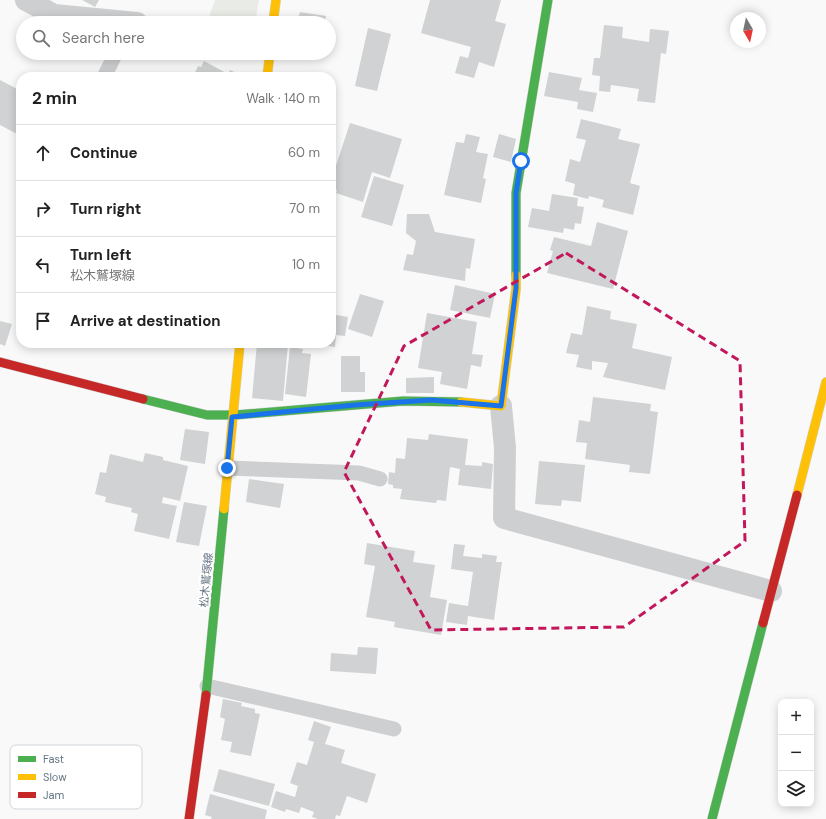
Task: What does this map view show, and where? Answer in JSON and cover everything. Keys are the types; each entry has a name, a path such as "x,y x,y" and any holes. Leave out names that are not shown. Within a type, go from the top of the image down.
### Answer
{"street":[{"path":"26,0 54,15 64,16"},
{"path":"274,16 276,0"},
{"path":"548,0 516,193 516,288 501,406 505,448 504,518 771,591"},
{"path":"268,72 269,60"},
{"name":"松木鷲塚線","path":"189,819 207,686 239,348"},
{"path":"0,362 207,415 232,417 355,405 431,400 501,406"},
{"path":"712,819 826,382"}],"lane":[{"path":"106,72 112,60"},
{"path":"227,468 359,473 380,479"},
{"path":"207,686 394,729"}],"highlighted area":[{"path":"566,253 740,361 745,541 624,627 431,630 344,472 404,346"}],"shaded area":[{"path":"215,0 259,0 256,16 209,16"}],"building":[{"path":"82,0 99,0 95,7"},
{"path":"430,0 501,0 495,21 506,24 494,67 479,62 474,78 455,73 460,56 468,58 471,47 421,33"},
{"path":"300,12 326,16 299,16"},
{"path":"604,25 623,27 622,38 649,42 650,29 669,31 666,54 661,53 655,103 637,101 639,89 611,85 610,92 599,91 600,76 592,75 594,58 600,58"},
{"path":"368,28 391,34 377,91 355,86"},
{"path":"204,61 224,72 195,72 198,66 201,67"},
{"path":"549,72 582,78 579,90 597,93 593,112 577,109 578,102 544,96"},
{"path":"0,80 16,88 16,133 0,125"},
{"path":"581,119 621,129 618,139 640,144 630,183 640,186 633,215 602,207 604,200 589,196 588,199 573,195 575,184 565,181 570,159 580,162 586,140 576,138"},
{"path":"350,123 402,139 390,178 372,172 363,202 336,193 336,166"},
{"path":"466,134 480,137 476,152 488,154 483,178 486,179 481,203 444,195 456,142 464,143"},
{"path":"499,134 516,139 511,162 493,157"},
{"path":"374,176 404,185 392,226 361,217"},
{"path":"552,194 578,198 577,206 584,207 581,224 575,223 574,230 564,228 563,233 528,227 532,208 549,211"},
{"path":"407,214 429,214 435,232 475,239 470,269 466,268 465,281 403,270 407,254 413,255 416,241 406,233"},
{"path":"597,222 628,231 613,289 547,273 553,251 550,250 554,237 591,246"},
{"path":"455,285 495,294 490,318 450,310"},
{"path":"360,294 384,301 372,337 348,329"},
{"path":"587,306 611,311 610,319 637,324 632,348 672,357 665,390 603,377 608,363 592,361 592,370 576,367 579,355 566,353 571,333 582,335"},
{"path":"427,313 477,322 472,354 483,355 481,367 471,365 467,389 440,384 442,372 418,368"},
{"path":"336,315 348,317 345,336 336,335"},
{"path":"0,321 12,324 5,346 0,344"},
{"path":"257,348 288,348 283,401 252,398"},
{"path":"290,348 303,349 302,353 311,354 306,397 285,394"},
{"path":"341,356 360,356 360,372 365,372 365,392 341,392"},
{"path":"434,377 434,393 406,393 406,378"},
{"path":"593,397 651,404 650,411 658,412 650,474 629,472 630,465 585,459 587,443 576,442 579,420 590,422"},
{"path":"185,429 209,432 205,464 180,460"},
{"path":"429,434 468,439 465,465 482,466 482,462 493,464 491,489 458,485 460,469 450,467 446,501 437,500 436,503 400,499 402,489 393,488 393,485 388,484 389,472 395,473 396,458 405,459 407,438 428,440"},
{"path":"145,453 163,457 163,460 188,466 180,501 163,497 162,503 177,506 169,539 134,531 138,514 131,512 132,508 105,502 106,497 95,494 100,472 106,473 110,454 143,462"},
{"path":"539,461 585,465 581,502 562,500 561,506 535,504"},
{"path":"249,479 284,484 280,508 246,502"},
{"path":"184,502 207,506 199,546 176,542"},
{"path":"367,543 415,551 413,562 435,565 430,597 447,600 441,635 394,627 395,622 366,617 375,566 364,564"},
{"path":"454,544 465,545 463,556 482,558 482,554 497,556 496,562 502,562 494,620 468,616 467,625 446,622 449,603 468,606 473,572 451,569"},
{"path":"358,647 378,648 376,674 330,671 331,653 357,655"},
{"path":"223,699 242,703 241,706 255,709 255,713 260,714 251,756 230,752 232,742 221,740 225,719 220,717"},
{"path":"314,721 331,727 325,744 345,750 341,763 376,774 367,803 347,796 340,816 336,815 335,819 318,819 312,817 314,812 301,807 299,813 286,809 285,812 271,807 276,791 295,797 298,786 290,783 297,762 307,765 314,742 308,740"},
{"path":"219,769 275,784 269,806 213,791"},
{"path":"210,794 267,810 265,819 211,819 212,817 205,815"}],"traffic: fast":[{"path":"516,275 516,193 548,0"},
{"path":"143,399 207,415 235,415 403,401 461,402"},
{"path":"206,695 224,509"},
{"path":"712,819 763,623"}],"traffic: slow":[{"path":"274,16 276,0"},
{"path":"268,72 269,60"},
{"path":"461,402 501,406 516,289 516,275"},
{"path":"224,509 240,348"},
{"path":"797,495 826,382"}],"traffic: jam":[{"path":"0,362 143,399"},
{"path":"763,623 797,495"},
{"path":"189,819 206,695"}],"route":[{"path":"227,468 232,417 355,405 431,400 501,406 516,288 516,193 521,161"}]}
